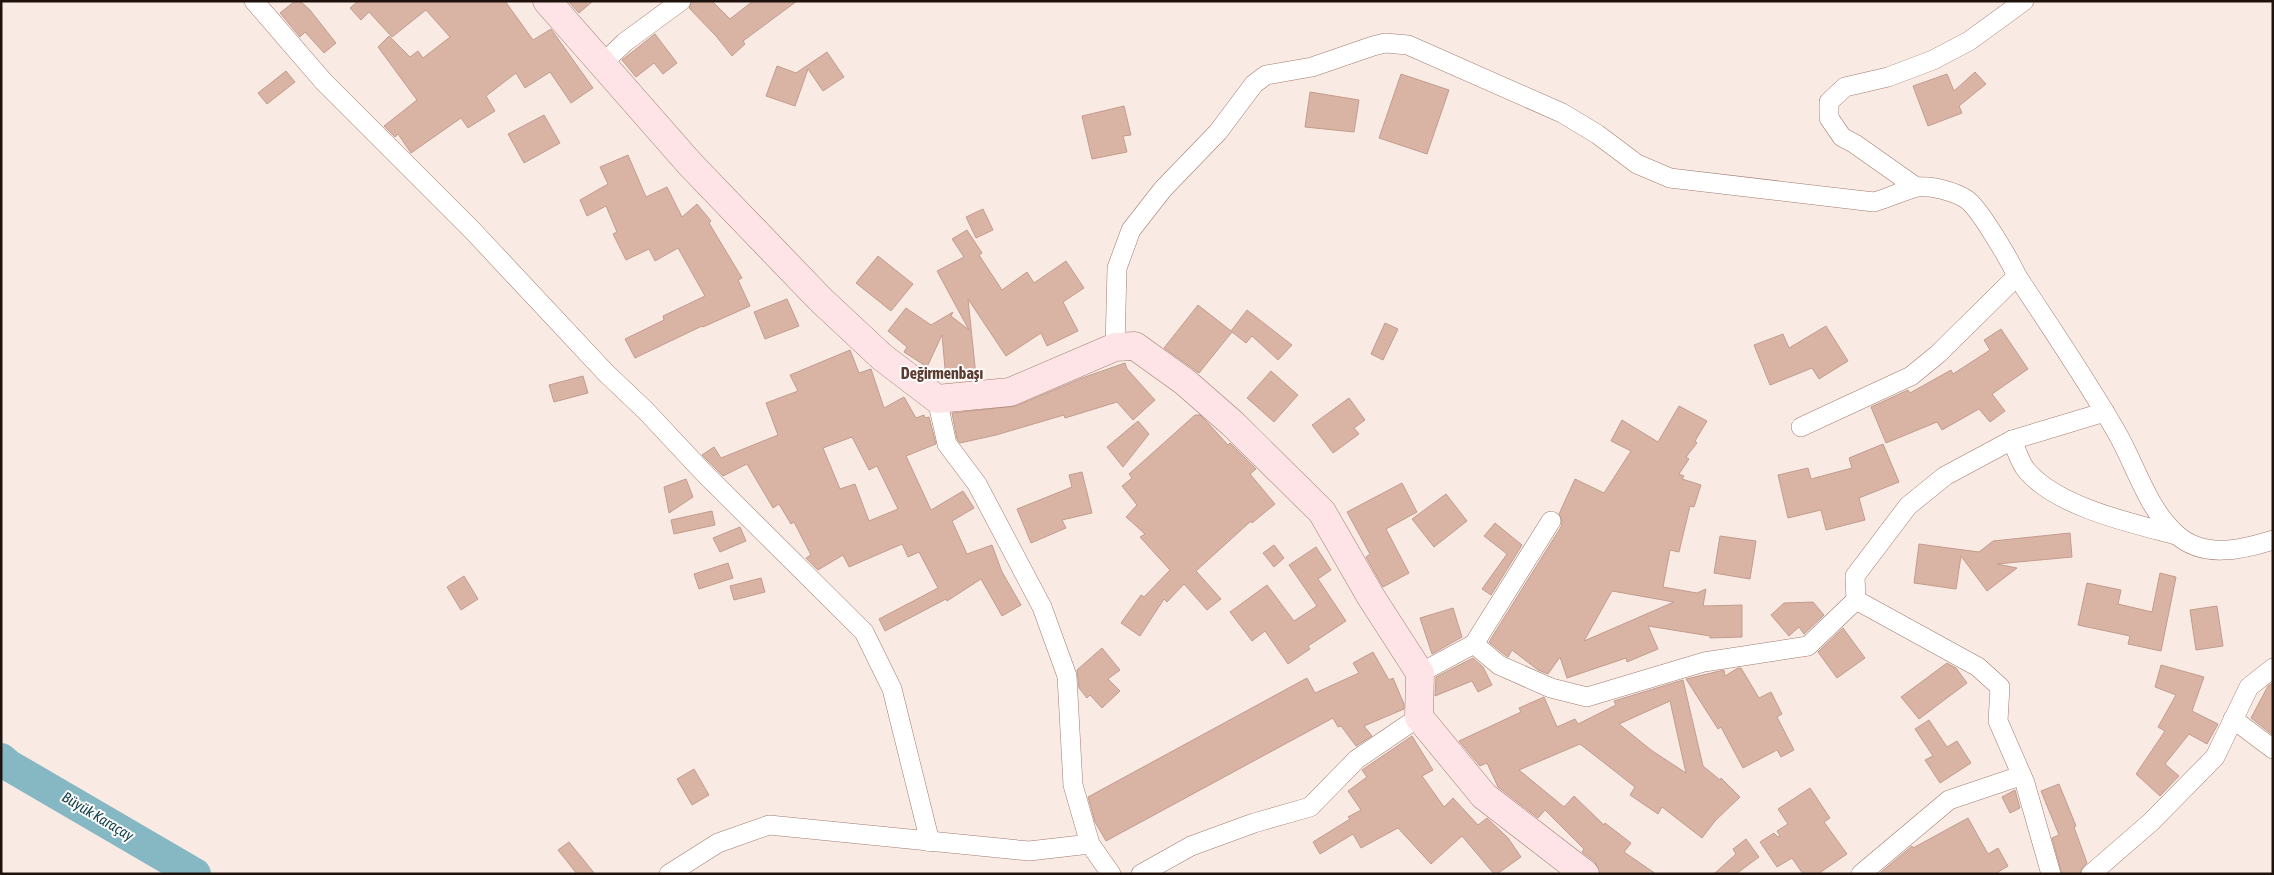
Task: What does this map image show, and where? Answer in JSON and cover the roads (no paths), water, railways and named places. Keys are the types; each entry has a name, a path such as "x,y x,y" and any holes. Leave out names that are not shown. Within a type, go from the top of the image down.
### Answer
{"street":[{"path":"254,1 324,82 473,231 606,373 646,411 704,473 864,632 892,689 930,842"},
{"path":"547,1 690,164 820,299 882,357 937,399 947,444 977,484 1042,607 1067,676 1074,785 1090,844 1111,874"},
{"path":"602,64 625,42 681,1"},
{"path":"1916,187 1842,137 1829,118 1829,102 1846,87 1888,77 1933,60 1969,41 2024,1"},
{"path":"1115,347 1117,268 1131,230 1163,189 1218,132 1254,84 1266,75 1312,67 1384,43 1408,45 1562,113 1597,134 1637,164 1670,178 1874,202 1916,187 1945,190 1968,200 2007,255 2017,276 2105,412 2127,450 2158,512 2176,535"},
{"path":"1801,426 1911,376 1938,354 2017,276"},
{"path":"937,399 1010,392 1115,347 1135,346 1185,382 1233,424 1322,512 1371,597 1420,673 1419,717 1484,796 1585,874"},
{"path":"1474,644 1499,664 1550,688 1587,697 1704,662 1808,646 1856,600 1855,576 1908,506 1945,476 2012,440 2105,412"},
{"path":"2012,440 2026,470 2050,490 2082,506 2123,521 2176,535 2194,545 2216,551 2242,549 2273,540"},
{"path":"1420,673 1474,644 1551,521"},
{"path":"1856,600 1978,667 2000,687 1998,721 2020,776 2025,783 2051,874"},
{"path":"2091,874 2151,822 2215,757 2248,687 2273,668"},
{"path":"1141,874 1191,846 1254,823 1310,808 1357,759 1419,717"},
{"path":"2233,719 2273,749"},
{"path":"1861,874 1949,800 2020,776"},
{"path":"669,874 718,843 769,825 1029,851 1090,844"}],"waterway":[{"name":"Büyük Karaçay","path":"1,759 8,765 195,874"}],"district":[{"name":"Değirmenbaşı","path":"942,373"}]}
